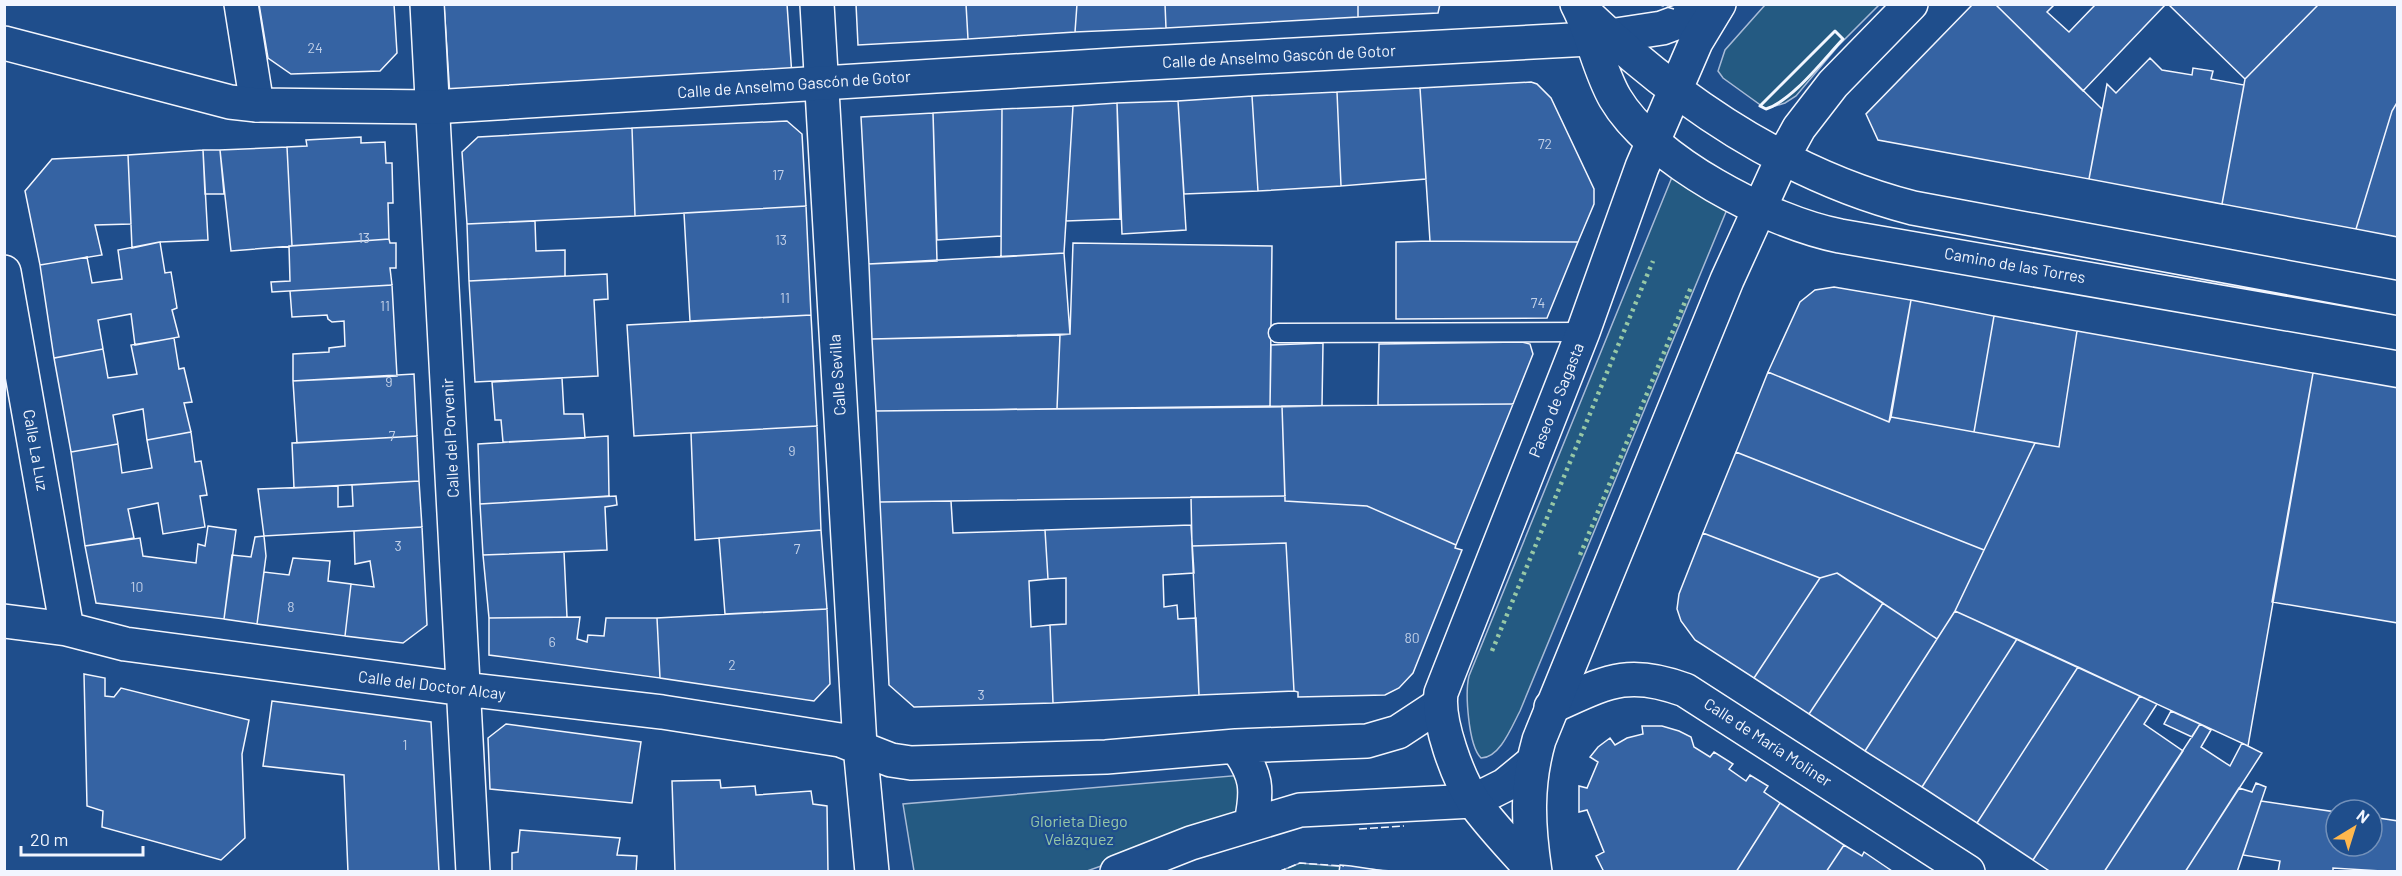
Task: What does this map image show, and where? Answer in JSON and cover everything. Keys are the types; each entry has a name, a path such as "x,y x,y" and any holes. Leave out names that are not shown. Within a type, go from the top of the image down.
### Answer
{"street":[{"path":"241,4 257,105"},
{"name":"Calle del Porvenir","path":"427,4 473,872"},
{"name":"Calle Sevilla","path":"817,4 860,746"},
{"path":"1535,872 1528,822 1533,762 1551,707 1759,208 1799,129 1833,84 1911,4"},
{"name":"Camino de las Torres","path":"1579,6 1600,38 1616,99 1652,143 1711,181 1759,208 1820,232 1840,236 2397,333"},
{"name":"Calle de Anselmo Gascón de Gotor","path":"4,43 202,96 257,105 432,107 821,82 1600,38 1673,25 1718,6"},
{"name":"Paseo de Sagasta","path":"1535,872 1473,801 1446,738 1439,705 1448,672 1583,332 1652,143 1675,89 1718,6"},
{"path":"1600,38 1734,130 1783,157 1850,189 1913,207 2397,298"},
{"name":"Calle La Luz","path":"4,272 67,629"},
{"name":"Calle del Doctor Alcay","path":"4,621 67,629 125,644 464,690 662,712 840,740 860,746"},
{"name":"Calle de María Moliner","path":"1551,707 1601,686 1636,678 1685,690 1968,872"},
{"path":"872,872 860,746 891,760 911,763 1106,757 1236,746 1384,738 1422,719 1439,705"},
{"path":"1236,746 1254,775 1256,789 1251,823"},
{"path":"1117,872 1251,823 1300,810 1473,801 1505,785 1533,762"}],"lane":[{"path":"1278,333 1583,332"}],"green space":[{"path":"1765,5 1879,5 1838,46 1796,96 1785,103 1766,109 1723,78 1718,71 1725,50"},
{"path":"1681,155 1735,190 1520,711 1500,747 1488,757 1481,758 1470,731 1469,676"},
{"name":"Glorieta Diego Velázquez","path":"1243,775 1240,817 1087,871 914,871 903,804"},
{"path":"1300,863 1391,871 1278,872"}],"building":[{"path":"259,4 394,4 397,53 380,71 291,74 268,58"},
{"path":"444,4 787,4 792,76 450,97"},
{"path":"856,4 966,4 968,39 858,45"},
{"path":"966,4 1077,4 1075,32 968,39"},
{"path":"1077,4 1165,4 1166,28 1075,32"},
{"path":"1165,4 1358,4 1358,17 1166,28"},
{"path":"1358,4 1440,4 1438,13 1358,17"},
{"path":"1973,4 1995,4 2102,109 2089,179 1878,140 1866,114"},
{"path":"1995,4 2055,4 2047,12 2069,32 2096,4 2166,4 2083,91"},
{"path":"2168,4 2319,4 2245,79"},
{"path":"2319,4 2398,4 2398,101 2392,111 2356,229 2222,204 2245,79"},
{"path":"2150,58 2162,70 2192,75 2193,68 2213,71 2211,79 2244,85 2222,204 2089,179 2107,84 2116,93"},
{"path":"1531,82 1537,84 1551,98 1594,189 1594,204 1578,242 1430,241 1420,88"},
{"path":"1420,88 1426,179 1341,186 1337,92"},
{"path":"1337,92 1341,186 1258,191 1252,96"},
{"path":"1252,96 1258,191 1184,194 1178,101"},
{"path":"1178,101 1186,230 1122,234 1117,103"},
{"path":"2398,101 2398,237 2356,229 2392,111"},
{"path":"1117,103 1120,219 1066,221 1073,106"},
{"path":"1073,106 1064,253 1001,257 1002,109"},
{"path":"1002,109 1001,236 937,240 933,113"},
{"path":"933,113 937,261 869,264 861,117"},
{"path":"787,121 802,134 806,206 635,216 632,128"},
{"path":"632,128 635,216 467,224 462,152 478,137"},
{"path":"361,137 361,143 385,142 386,163 392,163 393,203 388,203 389,239 292,246 287,147 307,146 306,140"},
{"path":"287,147 292,246 231,251 220,150"},
{"path":"203,150 220,150 224,194 205,194"},
{"path":"203,150 208,240 160,242 132,248 128,155"},
{"path":"128,155 131,224 95,225 102,255 40,265 25,191 52,159"},
{"path":"806,206 811,315 690,321 684,213"},
{"path":"535,221 536,251 565,250 565,276 469,281 467,224"},
{"path":"389,239 390,243 396,243 396,268 390,268 392,285 272,292 271,282 290,281 289,246"},
{"path":"160,242 165,273 171,272 177,308 172,310 179,337 135,345 131,314 98,320 103,349 54,358 40,265 87,257 92,283 122,279 118,250"},
{"path":"1396,242 1578,242 1547,318 1396,319"},
{"path":"1073,243 1272,246 1270,407 1057,409 1060,335 1070,334"},
{"path":"1064,253 1070,334 872,339 869,264"},
{"path":"607,274 608,299 594,300 598,376 475,382 469,281"},
{"path":"392,285 397,376 293,381 293,354 329,352 329,348 345,346 344,321 332,322 327,315 292,317 290,291"},
{"path":"1834,287 1911,300 1889,422 1768,372 1800,302 1815,290"},
{"path":"1911,300 1994,316 1974,432 1891,417"},
{"path":"811,315 817,426 634,436 627,325"},
{"path":"1994,316 2077,331 2059,447 1974,432"},
{"path":"2077,331 2313,373 2248,746 1955,611 2035,443 2059,447"},
{"path":"1060,335 1057,409 876,411 872,339"},
{"path":"174,338 179,369 184,368 192,402 184,403 191,432 147,440 143,409 113,415 118,444 71,452 54,358 103,349 108,378 137,374 131,345"},
{"path":"1522,342 1530,344 1533,354 1513,404 1378,405 1379,344"},
{"path":"1323,343 1322,406 1270,407 1271,345"},
{"path":"1768,372 1889,422 1891,417 2035,443 1984,550 1736,452"},
{"path":"2313,373 2398,388 2398,623 2272,602"},
{"path":"414,374 417,436 297,443 293,381"},
{"path":"562,378 564,414 583,414 585,438 503,442 501,420 495,420 492,382"},
{"path":"1513,404 1456,545 1367,506 1285,501 1282,406"},
{"path":"1282,406 1285,496 880,502 876,411"},
{"path":"817,426 821,530 695,540 691,433"},
{"path":"191,432 195,462 201,461 207,495 200,496 205,527 163,534 158,503 128,509 134,538 85,546 71,452 118,444 122,473 152,468 147,440"},
{"path":"417,436 419,481 294,488 292,443"},
{"path":"608,436 609,496 480,504 478,444"},
{"path":"1736,452 1984,550 1955,611 1937,639 1837,573 1820,578 1703,533"},
{"path":"419,481 422,527 264,536 258,489 338,486 338,507 353,506 352,485"},
{"path":"616,496 617,505 605,507 607,550 483,555 480,504"},
{"path":"1285,496 1285,501 1367,506 1456,545 1455,548 1462,550 1413,673 1399,688 1385,695 1298,697 1298,692 1294,691 1286,543 1192,546 1191,497"},
{"path":"951,501 953,533 1045,530 1048,579 1029,581 1031,627 1050,625 1053,703 914,707 889,685 880,502"},
{"path":"1191,525 1194,573 1163,575 1164,607 1177,605 1178,619 1196,618 1199,695 1053,703 1050,625 1066,624 1066,578 1048,579 1045,530"},
{"path":"208,526 236,530 224,619 96,603 85,546 140,538 143,556 196,563 198,544 205,546"},
{"path":"422,527 427,625 403,643 345,636 351,584 374,587 370,561 355,564 354,531"},
{"path":"821,530 827,609 725,614 719,538"},
{"path":"1703,533 1820,578 1754,678 1695,640 1681,621 1677,609 1679,594"},
{"path":"264,536 266,556 257,624 224,619 232,555 251,557 255,537"},
{"path":"1286,543 1294,691 1199,695 1192,546"},
{"path":"564,552 567,617 489,618 483,555"},
{"path":"293,558 330,561 328,581 351,584 345,636 257,624 264,572 289,575"},
{"path":"1837,573 1883,603 1809,714 1754,678 1820,578"},
{"path":"1883,603 1937,639 1865,751 1809,714"},
{"path":"827,609 830,684 814,701 660,678 657,618"},
{"path":"1955,611 2017,639 1922,787 1865,751"},
{"path":"580,617 577,639 587,642 588,635 604,636 606,618 657,618 660,678 489,655 489,618"},
{"path":"2017,639 2078,667 1977,823 1922,787"},
{"path":"2078,667 2140,696 2033,860 1977,823"},
{"path":"84,674 105,678 105,696 114,697 121,688 249,720 242,754 245,838 221,860 102,827 103,811 87,806"},
{"path":"2140,696 2157,704 2144,724 2183,751 2104,872 2051,872 2033,860"},
{"path":"272,701 431,722 439,872 348,872 344,775 263,766"},
{"path":"2171,711 2200,724 2192,737 2164,724"},
{"path":"506,724 641,742 632,803 490,789 488,738"},
{"path":"2200,724 2211,730 2201,747 2230,766 2242,743 2262,753 2185,872 2104,872"},
{"path":"1642,726 1662,726 1691,737 1694,747 1710,757 1714,752 1733,764 1729,769 1746,781 1750,775 1768,786 1764,792 1780,803 1736,872 1604,872 1596,856 1604,852 1587,810 1579,812 1579,786 1587,788 1598,762 1590,757 1598,747 1610,738 1615,745 1627,738 1643,734"},
{"path":"720,780 721,788 755,786 756,795 811,791 813,804 827,806 828,872 675,872 672,781"},
{"path":"2256,783 2266,787 2237,872 2185,872 2239,788 2252,792"},
{"path":"2261,801 2324,810 2324,858 2384,858 2384,819 2398,821 2398,872 2333,868 2333,872 2278,872 2280,861 2243,855"},
{"path":"1780,803 1844,845 1826,872 1736,872"},
{"path":"520,830 620,838 617,855 637,856 636,872 512,872 512,853 518,852"},
{"path":"1844,845 1862,856 1864,852 1892,871 1826,872"},
{"path":"1340,865 1351,866 1391,872 1339,872"}],"hedge":[{"path":"1492,651 1653,261"},
{"path":"1580,555 1692,285"}],"fence":[{"path":"1656,4 1674,9"},
{"path":"1359,829 1404,826"},
{"path":"1278,872 1300,863 1344,866"}],"wall":[{"path":"1835,31 1843,39 1807,78 1776,104 1766,109 1760,106 1835,31"}]}
